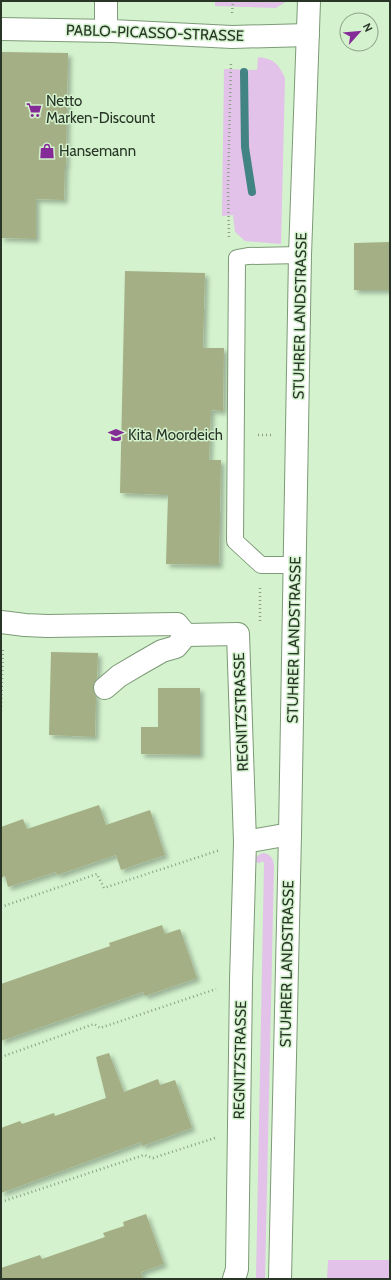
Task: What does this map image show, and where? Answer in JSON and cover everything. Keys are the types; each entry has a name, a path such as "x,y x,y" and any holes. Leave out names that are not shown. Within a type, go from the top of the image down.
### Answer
{"street":[{"path":"106,1 106,32"},
{"name":"STUHRER LANDSTRASSE","path":"280,1279 290,834 300,256 309,1"},
{"name":"PABLO-PICASSO-STRASSE","path":"1,29 232,37 308,35"},
{"path":"2,622 47,626 177,624 186,635 176,647 162,651 141,663 119,676 105,688"},
{"name":"REGNITZSTRASSE","path":"186,635 238,634 245,842 241,981 237,1269 234,1279"},
{"path":"245,842 290,834"}],"lane":[{"path":"295,565 261,565 235,540 237,258 248,256 300,256"}],"path":[{"path":"232,37 228,188 230,240 237,258"},
{"path":"235,435 297,434"},
{"path":"1,711 2,622"},
{"path":"1,907 97,874 104,888 245,842"},
{"path":"1,1057 94,1024 100,1028 241,981"},
{"path":"1,1202 144,1155 153,1158 239,1130"}],"shaded area":[{"path":"215,1 287,1 276,8 215,6"},
{"path":"258,57 268,59 278,65 285,78 281,244 245,241 235,232 233,215 222,216 224,69 257,70"},
{"path":"262,853 271,856 274,865 265,1279 256,1279 264,863 262,861 260,863 255,862 256,857"},
{"path":"328,1260 390,1260 390,1279 327,1279"}],"building":[{"name":"Netto Marken-Discount","path":"1,52 68,53 64,200 36,199 36,239 1,238"},
{"path":"390,242 390,290 354,290 354,243"},
{"path":"125,271 205,273 203,348 224,348 223,411 211,410 209,460 221,460 219,565 166,564 168,495 120,493"},
{"path":"51,652 98,653 97,679 93,684 93,690 96,697 95,737 49,735"},
{"path":"158,688 200,688 200,755 141,754 141,727 158,727"},
{"path":"99,805 106,825 150,810 165,855 121,870 116,855 57,875 56,872 8,887 5,876 1,878 1,827 23,819 27,829"},
{"path":"162,925 165,934 180,929 197,978 145,996 143,992 1,1041 1,984 110,946 109,943"},
{"path":"109,1053 124,1092 158,1079 160,1085 175,1080 192,1128 142,1146 141,1142 1,1193 1,1128 20,1121 22,1124 54,1113 55,1116 106,1098 96,1057"},
{"path":"146,1214 164,1264 141,1272 143,1279 1,1279 1,1268 40,1255 42,1259 105,1237 103,1233 124,1226 123,1222"}],"waterway":[{"path":"244,72 245,147 252,192"}],"place":[{"name":"Netto Marken-Discount","path":"34,110"},
{"name":"Hansemann","path":"47,151"},
{"name":"Kita Moordeich","path":"116,435"}]}
